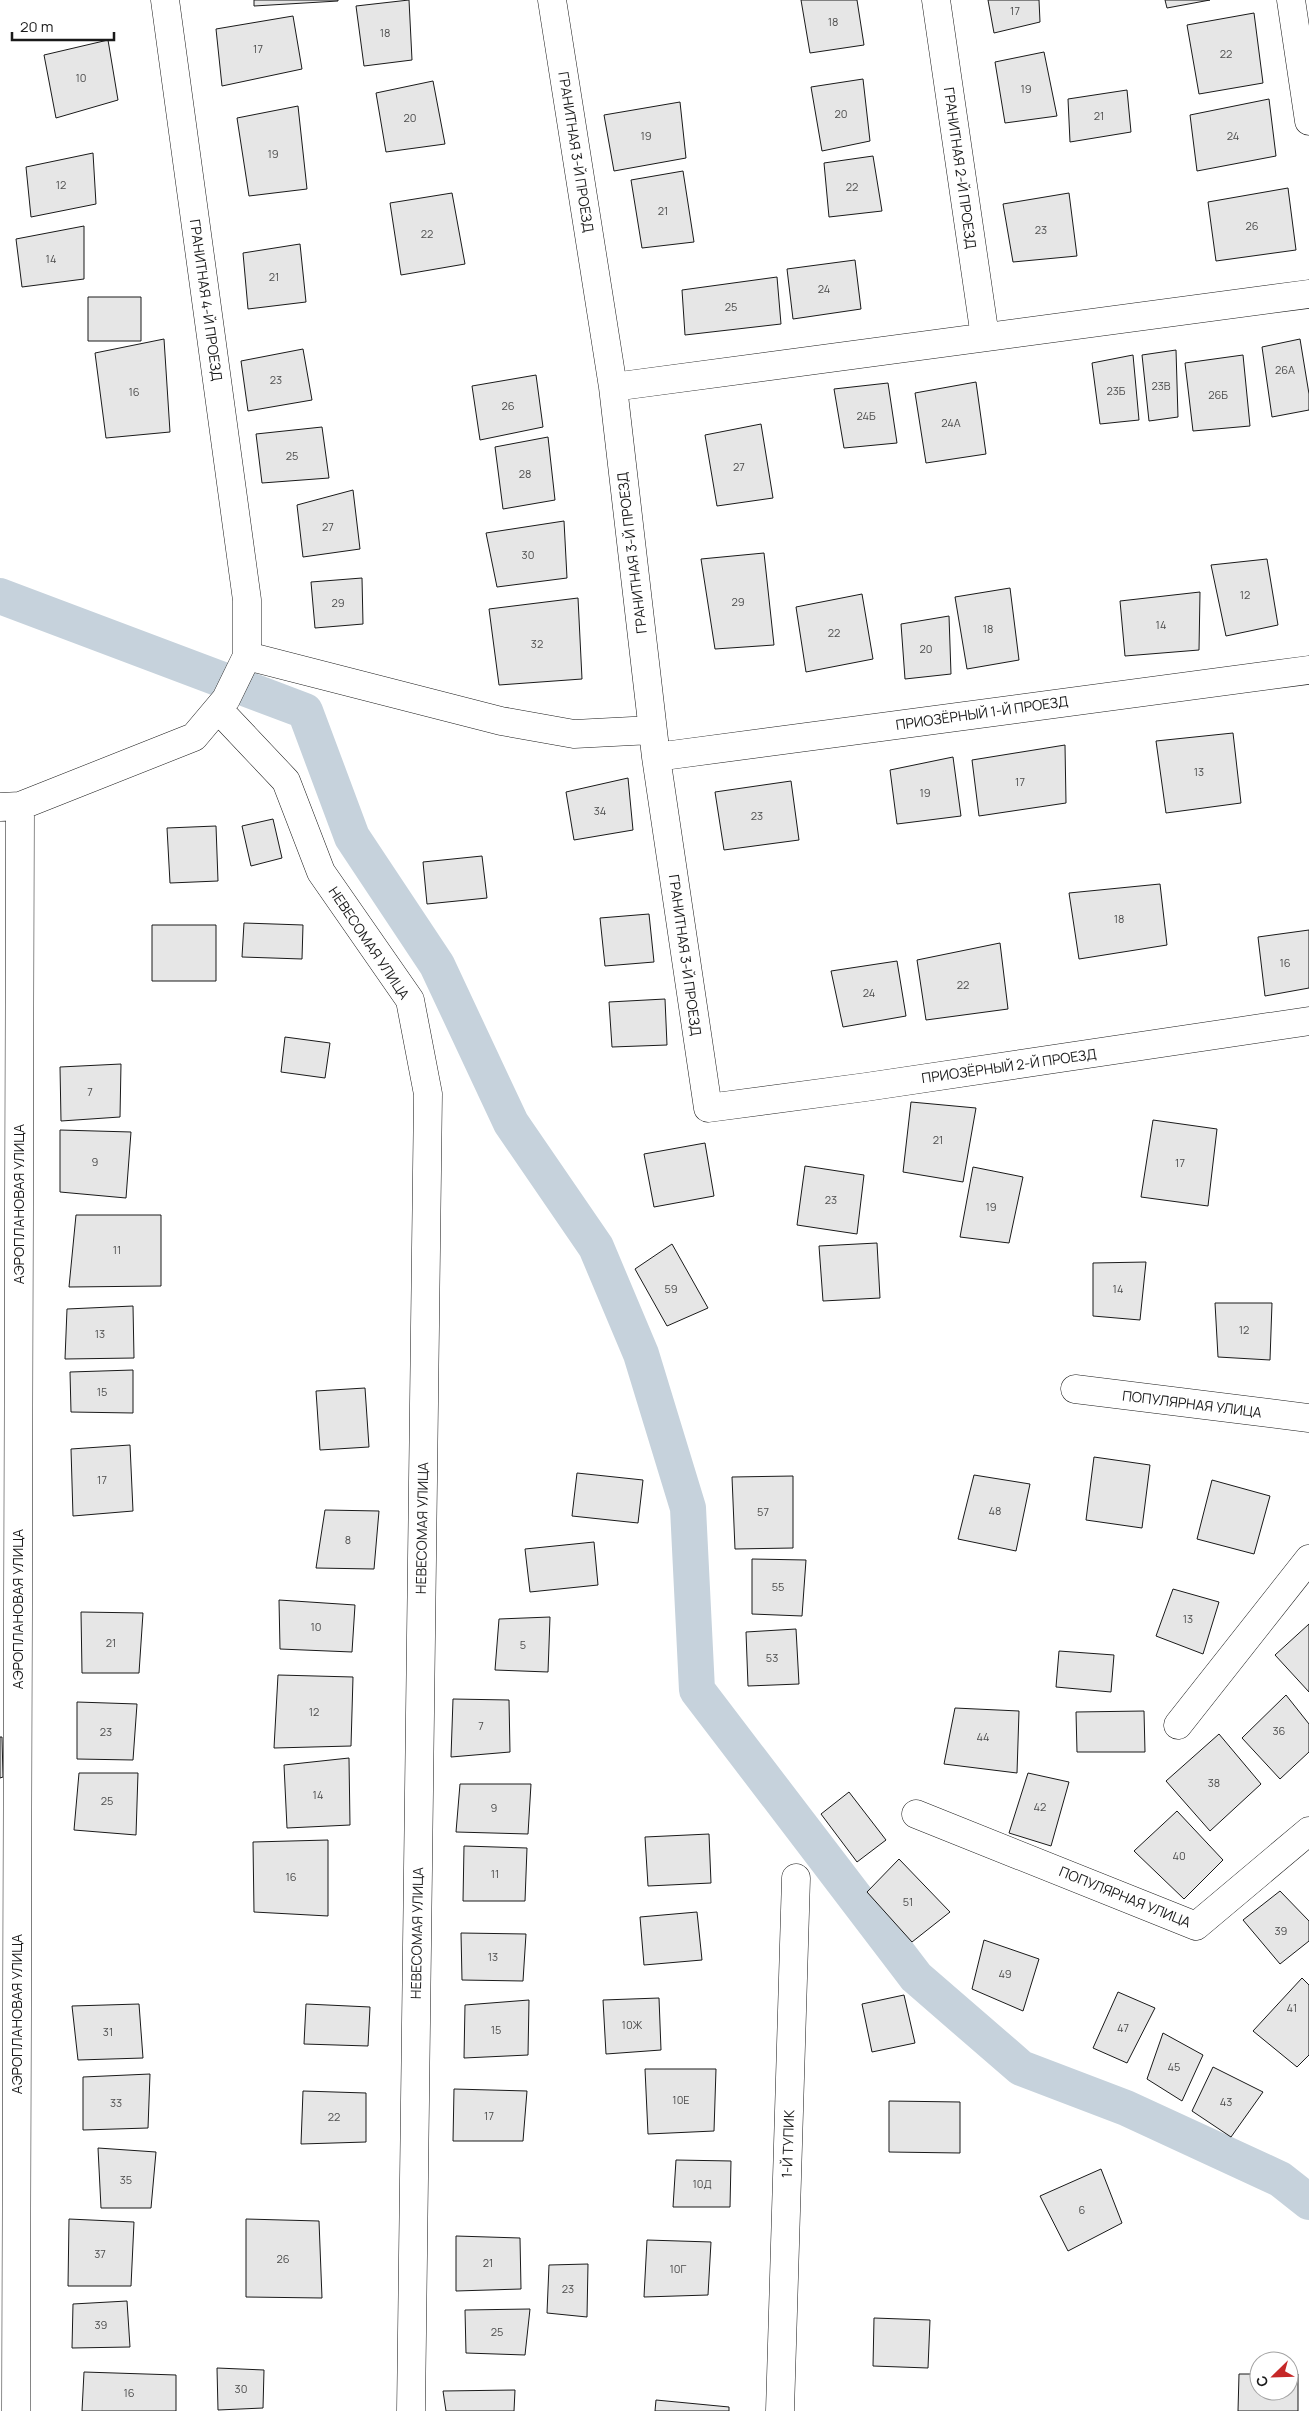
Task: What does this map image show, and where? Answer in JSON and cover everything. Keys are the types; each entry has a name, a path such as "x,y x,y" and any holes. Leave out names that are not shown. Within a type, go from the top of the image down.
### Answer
{"street":[{"name":"ГРАНИТНАЯ 4-Й ПРОЕЗД","path":"165,0 247,600 246,657"},
{"name":"ГРАНИТНАЯ 3-Й ПРОЕЗД","path":"552,0 613,387 652,730 708,1108"},
{"name":"ГРАНИТНАЯ 2-Й ПРОЕЗД","path":"936,0 985,337"},
{"path":"1291,0 1309,121"},
{"path":"613,387 1309,294"},
{"path":"10,807 194,737 222,704 246,657 510,723 574,734 652,730"},
{"name":"ПРИОЗЁРНЫЙ 1-Й ПРОЕЗД","path":"656,757 1309,670"},
{"name":"НЕВЕСОМАЯ УЛИЦА","path":"222,704 286,781 321,872 410,1000 428,1094 411,2411"},
{"name":"АЭРОПЛАНОВАЯ УЛИЦА","path":"10,807 16,2411"},
{"name":"ПРИОЗЁРНЫЙ 2-Й ПРОЕЗД","path":"708,1108 866,1087 1309,1021"},
{"name":"ПОПУЛЯРНАЯ УЛИЦА","path":"1075,1390 1309,1418"},
{"path":"1178,1726 1309,1559"},
{"name":"ПОПУЛЯРНАЯ УЛИЦА","path":"916,1814 1196,1926 1309,1831"},
{"name":"1-Й ТУПИК","path":"780,2411 796,1878"}],"building":[{"path":"254,0 338,0 338,1 254,6"},
{"path":"409,0 412,60 364,66 356,6"},
{"path":"801,0 857,0 864,45 810,53"},
{"path":"988,0 1039,0 1040,22 994,33"},
{"path":"1165,0 1210,0 1167,8"},
{"path":"1254,13 1263,83 1199,94 1187,25"},
{"path":"293,16 302,69 222,86 216,29"},
{"path":"108,40 118,100 56,118 44,55"},
{"path":"1044,52 1057,116 1005,123 995,62"},
{"path":"863,79 870,141 822,151 811,87"},
{"path":"433,81 445,144 386,152 376,93"},
{"path":"1127,90 1131,132 1070,142 1068,99"},
{"path":"1269,99 1276,156 1197,171 1190,115"},
{"path":"680,102 686,158 614,171 604,115"},
{"path":"298,106 307,189 249,196 237,118"},
{"path":"93,153 96,204 31,217 26,167"},
{"path":"873,156 882,211 829,217 824,163"},
{"path":"683,171 694,242 642,248 631,180"},
{"path":"1288,188 1296,250 1216,261 1208,202"},
{"path":"452,193 465,264 401,275 390,203"},
{"path":"1069,193 1077,256 1013,262 1003,204"},
{"path":"84,226 84,279 22,287 16,239"},
{"path":"300,244 306,302 248,309 243,253"},
{"path":"855,260 861,309 793,319 787,269"},
{"path":"777,277 781,324 685,335 682,290"},
{"path":"88,297 141,297 141,341 88,341"},
{"path":"164,339 170,432 106,438 95,353"},
{"path":"1300,339 1309,394 1309,410 1272,417 1262,347"},
{"path":"303,349 312,400 248,411 241,361"},
{"path":"1176,350 1178,417 1149,421 1142,355"},
{"path":"1133,355 1139,420 1100,424 1092,363"},
{"path":"1243,355 1250,426 1193,431 1185,363"},
{"path":"536,375 543,427 480,440 472,386"},
{"path":"976,382 986,454 926,463 915,393"},
{"path":"888,383 897,443 844,448 834,389"},
{"path":"761,424 773,498 717,506 705,435"},
{"path":"322,427 329,478 262,483 256,434"},
{"path":"548,437 555,500 503,509 495,447"},
{"path":"353,490 360,549 303,557 297,505"},
{"path":"564,521 567,578 497,587 486,533"},
{"path":"764,553 774,645 715,649 701,559"},
{"path":"1267,559 1278,625 1226,636 1211,565"},
{"path":"362,578 363,624 315,628 311,582"},
{"path":"1010,588 1019,660 967,669 955,597"},
{"path":"1200,592 1199,650 1125,656 1120,601"},
{"path":"862,594 873,659 806,672 796,607"},
{"path":"578,598 582,679 499,685 489,609"},
{"path":"949,616 951,674 905,679 901,624"},
{"path":"1233,733 1241,803 1166,813 1156,741"},
{"path":"1065,745 1066,803 979,816 972,760"},
{"path":"953,757 961,816 897,824 890,770"},
{"path":"628,778 633,830 574,840 566,792"},
{"path":"791,781 799,840 724,850 715,792"},
{"path":"273,819 282,858 251,866 242,826"},
{"path":"216,826 218,881 170,883 167,828"},
{"path":"482,856 487,898 427,904 423,862"},
{"path":"1160,884 1167,945 1079,959 1069,893"},
{"path":"649,914 654,962 605,966 600,918"},
{"path":"244,923 303,925 302,959 242,957"},
{"path":"152,925 216,925 216,981 152,981"},
{"path":"1309,930 1309,988 1265,996 1258,937"},
{"path":"1000,943 1008,1009 926,1020 917,960"},
{"path":"897,961 906,1016 843,1027 831,971"},
{"path":"665,999 667,1045 612,1047 609,1002"},
{"path":"285,1037 330,1043 325,1078 281,1072"},
{"path":"121,1064 120,1117 61,1121 60,1067"},
{"path":"911,1102 976,1108 963,1182 903,1172"},
{"path":"1153,1120 1217,1129 1208,1206 1141,1197"},
{"path":"60,1130 131,1132 126,1198 60,1192"},
{"path":"705,1143 714,1196 654,1207 644,1154"},
{"path":"805,1166 864,1175 857,1234 797,1225"},
{"path":"973,1167 1023,1177 1009,1243 960,1237"},
{"path":"76,1215 161,1215 161,1286 69,1287"},
{"path":"877,1243 880,1298 823,1301 819,1246"},
{"path":"672,1244 708,1308 667,1326 635,1269"},
{"path":"1146,1262 1140,1320 1093,1316 1093,1263"},
{"path":"1215,1303 1272,1303 1270,1360 1218,1357"},
{"path":"133,1306 134,1358 65,1359 67,1309"},
{"path":"133,1370 133,1413 71,1412 70,1372"},
{"path":"365,1388 369,1447 320,1450 316,1391"},
{"path":"130,1445 133,1511 73,1516 71,1449"},
{"path":"1094,1457 1150,1465 1142,1528 1086,1520"},
{"path":"577,1473 643,1480 638,1523 572,1516"},
{"path":"974,1475 1030,1484 1016,1551 958,1539"},
{"path":"793,1476 793,1548 735,1549 732,1477"},
{"path":"1212,1480 1270,1496 1254,1554 1197,1539"},
{"path":"325,1510 379,1511 374,1569 316,1568"},
{"path":"594,1542 598,1585 530,1592 525,1549"},
{"path":"752,1559 806,1560 802,1616 752,1614"},
{"path":"1173,1589 1219,1602 1203,1654 1156,1636"},
{"path":"279,1600 355,1605 352,1652 280,1649"},
{"path":"81,1612 143,1613 139,1673 82,1673"},
{"path":"550,1617 548,1672 495,1670 499,1619"},
{"path":"1309,1624 1309,1692 1275,1655"},
{"path":"796,1629 799,1684 748,1686 746,1632"},
{"path":"1059,1651 1114,1655 1111,1692 1056,1687"},
{"path":"278,1675 353,1677 351,1746 274,1748"},
{"path":"1286,1695 1309,1724 1309,1752 1280,1779 1242,1738"},
{"path":"453,1699 509,1700 510,1752 451,1757"},
{"path":"77,1702 137,1704 133,1760 77,1759"},
{"path":"955,1708 1019,1711 1017,1773 944,1764"},
{"path":"1144,1711 1145,1752 1077,1752 1076,1712"},
{"path":"1219,1734 1261,1784 1210,1831 1166,1781"},
{"path":"0,1737 2,1737 3,1777 0,1778"},
{"path":"349,1758 350,1825 287,1828 284,1765"},
{"path":"79,1773 138,1773 136,1835 74,1830"},
{"path":"1028,1773 1069,1782 1051,1846 1009,1833"},
{"path":"460,1784 531,1784 528,1834 456,1832"},
{"path":"849,1792 886,1840 857,1862 821,1814"},
{"path":"1177,1811 1223,1860 1184,1899 1134,1851"},
{"path":"709,1834 711,1883 648,1886 645,1837"},
{"path":"328,1840 328,1916 254,1912 253,1842"},
{"path":"464,1846 527,1848 525,1901 463,1901"},
{"path":"899,1859 950,1912 912,1942 867,1892"},
{"path":"1280,1891 1309,1921 1309,1941 1280,1964 1243,1920"},
{"path":"697,1912 702,1960 644,1965 640,1917"},
{"path":"461,1933 526,1934 523,1981 462,1980"},
{"path":"984,1940 1039,1959 1023,2011 972,1989"},
{"path":"1302,1978 1309,1985 1309,2055 1297,2067 1253,2031"},
{"path":"1118,1992 1155,2008 1127,2063 1093,2048"},
{"path":"904,1995 915,2043 872,2052 862,2004"},
{"path":"659,1998 661,2050 606,2054 603,2000"},
{"path":"529,2000 528,2055 464,2058 465,2005"},
{"path":"139,2004 143,2058 78,2060 72,2006"},
{"path":"306,2004 370,2007 368,2046 304,2044"},
{"path":"1163,2033 1203,2055 1182,2101 1147,2079"},
{"path":"1213,2067 1263,2092 1231,2137 1192,2111"},
{"path":"645,2069 716,2069 714,2131 648,2134"},
{"path":"150,2074 148,2128 83,2130 83,2077"},
{"path":"454,2089 527,2091 523,2141 453,2141"},
{"path":"303,2091 366,2093 366,2142 301,2144"},
{"path":"889,2101 960,2102 960,2153 889,2152"},
{"path":"98,2148 156,2152 151,2208 101,2208"},
{"path":"676,2160 731,2161 730,2207 673,2207"},
{"path":"1101,2169 1122,2223 1068,2251 1040,2196"},
{"path":"69,2219 134,2222 131,2286 68,2286"},
{"path":"246,2219 319,2221 322,2298 246,2297"},
{"path":"456,2236 520,2238 521,2289 456,2291"},
{"path":"647,2240 711,2242 708,2295 644,2297"},
{"path":"588,2264 587,2317 547,2313 549,2265"},
{"path":"127,2301 130,2347 72,2348 73,2304"},
{"path":"530,2309 525,2355 466,2353 465,2310"},
{"path":"874,2318 930,2320 928,2368 873,2366"},
{"path":"217,2368 264,2370 263,2408 218,2410"},
{"path":"84,2372 176,2375 176,2411 82,2411"},
{"path":"1239,2374 1249,2374 1249,2401 1298,2401 1298,2411 1238,2411"},
{"path":"515,2390 514,2411 446,2411 443,2391"},
{"path":"656,2400 729,2407 729,2411 655,2411"}],"waterway":[{"path":"0,596 305,711 352,837 437,965 511,1123 596,1247 641,1354 688,1508 697,1690 916,1977 1021,2068 1126,2108 1280,2179 1309,2202"}]}
